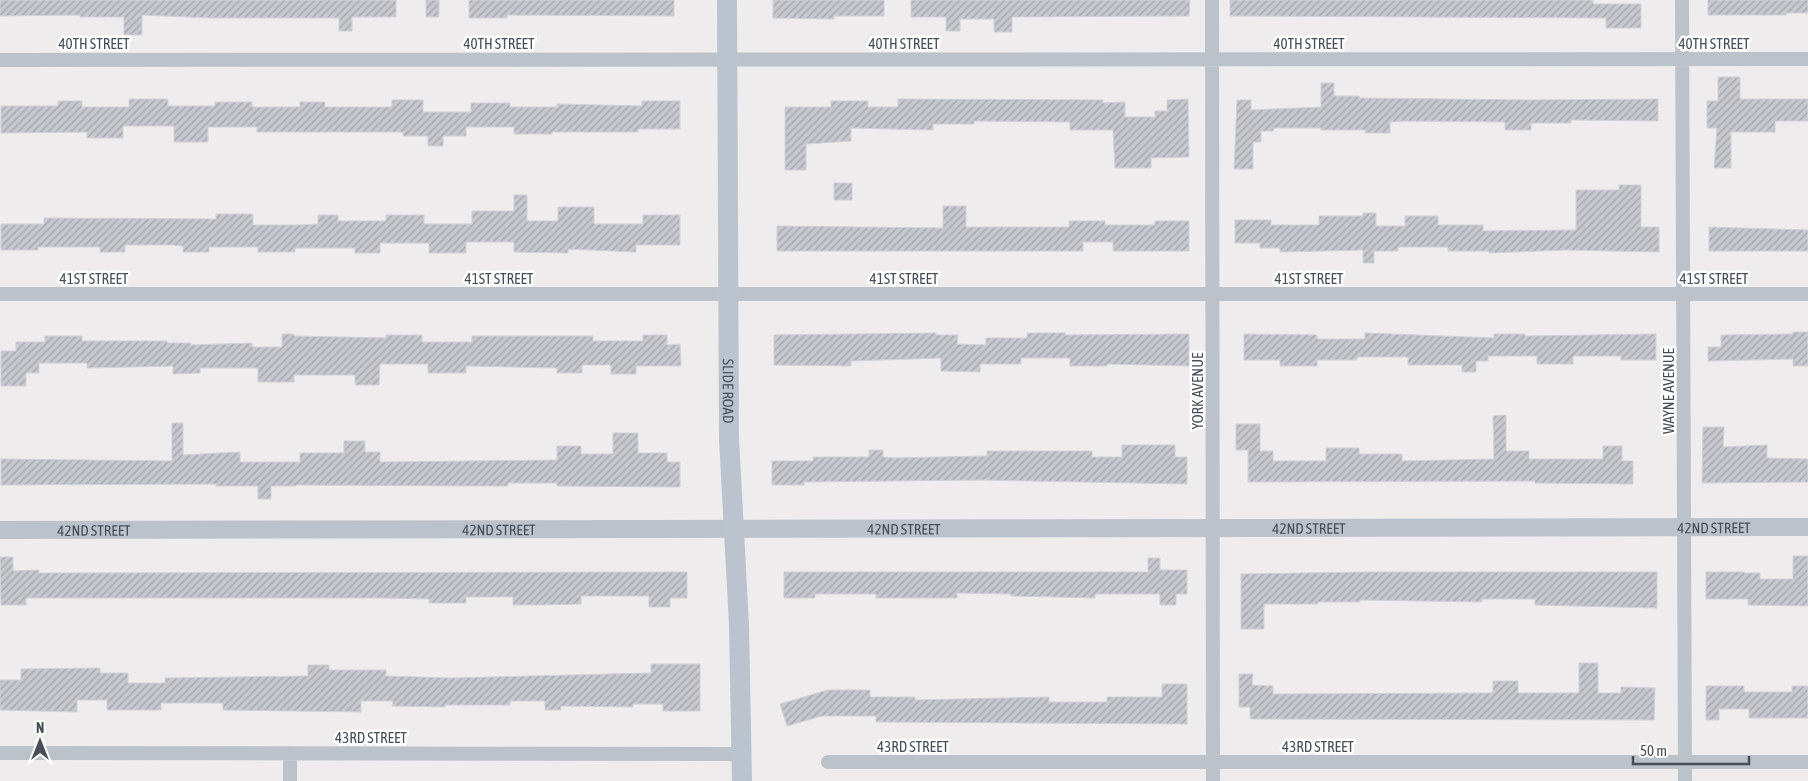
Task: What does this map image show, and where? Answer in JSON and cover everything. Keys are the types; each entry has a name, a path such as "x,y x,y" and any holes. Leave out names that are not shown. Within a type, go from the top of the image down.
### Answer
{"main road":[{"name":"SLIDE ROAD","path":"728,0 729,428 739,625 742,781"}],"street":[{"name":"YORK AVENUE","path":"1212,0 1213,781"},
{"name":"WAYNE AVENUE","path":"1682,0 1685,527 1684,781"},
{"name":"40TH STREET","path":"0,60 1808,59"},
{"name":"41ST STREET","path":"0,294 1808,294"},
{"name":"42ND STREET","path":"0,530 1808,527"},
{"name":"43RD STREET","path":"0,753 742,754"},
{"path":"290,753 290,781"},
{"name":"43RD STREET","path":"828,762 1808,762"}],"building":[{"path":"0,0 396,0 396,17 352,17 352,31 339,31 339,18 211,18 142,15 142,35 124,35 124,17 80,17 80,15 0,16"},
{"path":"426,0 439,0 439,17 426,17"},
{"path":"469,0 674,0 674,16 507,15 507,18 469,18"},
{"path":"773,0 884,0 884,16 834,16 834,19 773,18"},
{"path":"911,0 1190,0 1189,16 1012,17 1012,32 994,32 994,19 960,19 960,31 946,31 946,17 911,17"},
{"path":"1230,0 1593,0 1593,4 1641,4 1641,28 1606,28 1606,18 1230,16"},
{"path":"1708,0 1808,0 1808,13 1786,13 1786,15 1708,15"},
{"path":"1718,77 1740,77 1740,99 1808,99 1808,121 1775,121 1775,132 1731,132 1731,168 1714,168 1717,128 1707,128 1707,101 1718,101"},
{"path":"1321,83 1334,83 1334,96 1359,96 1359,98 1658,99 1658,121 1571,120 1571,123 1531,123 1531,130 1505,130 1505,122 1403,121 1390,122 1390,133 1365,133 1365,130 1321,130 1321,128 1274,128 1273,131 1261,131 1261,142 1253,142 1253,169 1234,169 1237,100 1251,100 1251,110 1321,107"},
{"path":"129,99 168,99 168,106 215,106 215,102 252,102 252,107 300,107 300,102 325,102 325,107 392,107 392,100 423,100 423,112 471,112 471,103 510,103 510,107 557,107 557,104 642,106 642,101 680,101 680,129 638,129 638,132 514,134 514,127 466,127 466,136 443,136 443,146 428,146 428,136 403,136 403,132 257,132 257,127 208,127 208,142 174,142 174,126 123,126 123,138 87,138 87,132 1,133 1,106 58,106 58,101 82,101 82,107 129,107"},
{"path":"898,99 1103,100 1103,103 1125,102 1125,117 1155,117 1155,111 1167,111 1167,100 1188,99 1189,157 1151,158 1151,168 1115,168 1113,130 1070,130 1070,122 974,121 974,124 933,124 933,130 851,128 851,141 806,144 806,170 785,170 785,107 831,107 831,101 868,101 868,107 898,107"},
{"path":"834,183 852,183 852,200 834,200"},
{"path":"1619,185 1641,185 1641,227 1659,227 1659,252 1566,250 1489,253 1489,251 1448,251 1448,247 1398,247 1398,251 1374,251 1374,263 1363,263 1363,250 1280,252 1280,248 1260,248 1260,243 1235,243 1235,220 1271,220 1271,225 1319,225 1319,216 1363,216 1363,213 1376,213 1376,226 1405,226 1405,216 1438,216 1438,225 1483,225 1483,231 1576,230 1576,190 1619,190"},
{"path":"514,195 527,195 527,221 558,221 558,207 594,207 594,224 643,224 643,215 680,215 680,245 636,245 636,252 568,249 568,253 514,252 514,242 466,242 466,253 429,253 429,243 380,243 380,253 355,253 355,248 295,248 295,252 258,252 258,247 209,247 209,252 183,252 183,246 173,245 125,245 125,252 100,252 100,247 38,247 38,250 1,250 1,224 44,224 44,218 216,219 216,214 253,214 253,225 301,225 318,224 318,215 338,215 338,221 386,221 386,215 424,215 424,224 472,224 472,211 514,211"},
{"path":"943,206 966,206 966,227 1069,227 1069,221 1105,221 1105,225 1155,225 1155,221 1189,221 1189,251 1113,251 1113,242 1083,242 1083,251 777,251 777,226 943,228"},
{"path":"1709,227 1808,230 1808,251 1709,251"},
{"path":"1793,332 1808,332 1808,366 1793,366 1793,359 1708,361 1708,347 1721,347 1721,335 1793,334"},
{"path":"936,333 936,335 958,335 957,344 986,345 986,338 1027,338 1027,333 1065,333 1065,335 1189,334 1189,366 1107,364 1107,366 1070,366 1070,358 1021,358 1021,364 980,364 980,372 941,371 941,358 851,361 851,366 774,365 774,335"},
{"path":"1365,333 1494,338 1494,334 1525,334 1525,336 1656,334 1656,360 1621,360 1621,356 1573,356 1573,364 1537,364 1537,356 1488,356 1488,361 1476,361 1476,372 1462,372 1462,365 1408,365 1408,357 1357,357 1357,360 1317,360 1317,366 1280,366 1280,360 1244,360 1244,334 1317,335 1317,339 1365,339"},
{"path":"282,334 294,334 294,336 386,338 386,335 422,335 422,342 472,342 472,336 593,336 593,341 643,341 643,335 667,335 667,345 680,344 681,366 636,366 636,374 611,374 611,365 582,365 582,373 557,373 557,368 466,366 466,373 428,373 428,364 380,364 379,385 355,385 355,375 294,375 294,382 258,382 258,368 200,368 200,373 173,374 173,366 87,368 87,363 39,363 39,373 26,373 26,386 1,386 1,351 16,351 16,342 45,342 45,336 82,336 82,341 167,341 167,343 191,343 191,345 252,343 252,347 282,347"},
{"path":"1506,415 1506,451 1529,451 1529,459 1603,459 1603,446 1622,446 1622,461 1633,461 1633,484 1535,483 1535,481 1248,482 1248,450 1236,450 1236,424 1260,424 1260,451 1273,451 1273,461 1326,461 1326,448 1359,448 1359,454 1402,454 1402,461 1494,459 1493,416"},
{"path":"172,423 183,423 183,455 240,452 240,462 300,462 300,453 344,453 344,441 365,441 365,452 380,452 380,462 557,460 557,446 581,446 581,454 613,454 613,433 638,433 638,453 667,453 667,462 680,462 680,487 557,486 557,483 508,483 508,486 296,485 271,486 271,499 258,499 258,486 216,486 216,484 1,485 1,459 172,461"},
{"path":"1703,427 1724,427 1723,447 1767,445 1767,458 1808,459 1808,482 1702,483"},
{"path":"1122,445 1175,445 1175,457 1187,457 1187,484 979,480 804,482 804,485 772,485 772,461 813,461 813,457 869,457 869,450 883,450 883,457 894,458 987,456 987,451 1092,451 1092,457 1122,457"},
{"path":"1793,556 1808,556 1808,606 1748,605 1748,599 1706,599 1706,572 1760,573 1760,579 1793,579"},
{"path":"0,557 13,557 13,571 39,570 39,573 687,572 687,598 670,598 670,607 649,607 649,596 581,596 581,604 539,605 513,605 513,597 466,597 466,603 429,603 429,599 386,598 26,598 26,605 1,605"},
{"path":"1148,558 1160,558 1160,570 1187,570 1187,594 1176,594 1176,605 1160,605 1160,594 1095,594 1095,598 957,593 957,598 876,598 876,594 815,594 815,598 784,598 784,572 1148,572"},
{"path":"1657,572 1657,608 1535,605 1535,599 1482,599 1482,602 1360,600 1360,602 1318,602 1317,604 1264,604 1264,629 1241,629 1241,574"},
{"path":"1579,663 1598,663 1598,693 1621,693 1621,687 1655,688 1654,720 1250,719 1250,707 1239,707 1239,674 1253,674 1252,685 1273,686 1273,694 1493,693 1493,681 1518,681 1518,693 1579,693"},
{"path":"651,664 700,664 700,711 663,711 663,704 633,704 633,707 561,706 561,710 545,710 545,701 510,701 510,705 445,705 445,707 392,706 393,701 361,701 361,712 223,710 223,703 161,703 161,710 107,710 107,700 77,700 77,712 0,710 0,680 21,680 21,669 100,668 100,673 128,673 128,683 165,683 165,678 308,676 308,665 329,665 329,670 386,670 386,676 451,678 651,673"},
{"path":"1162,684 1187,684 1187,724 876,722 876,716 822,716 787,726 780,704 828,690 870,690 870,697 915,697 915,700 1049,697 1049,702 1107,702 1107,697 1162,697"},
{"path":"1706,686 1744,686 1744,692 1792,692 1792,686 1808,686 1808,718 1749,718 1749,709 1719,709 1719,720 1706,720"}]}
